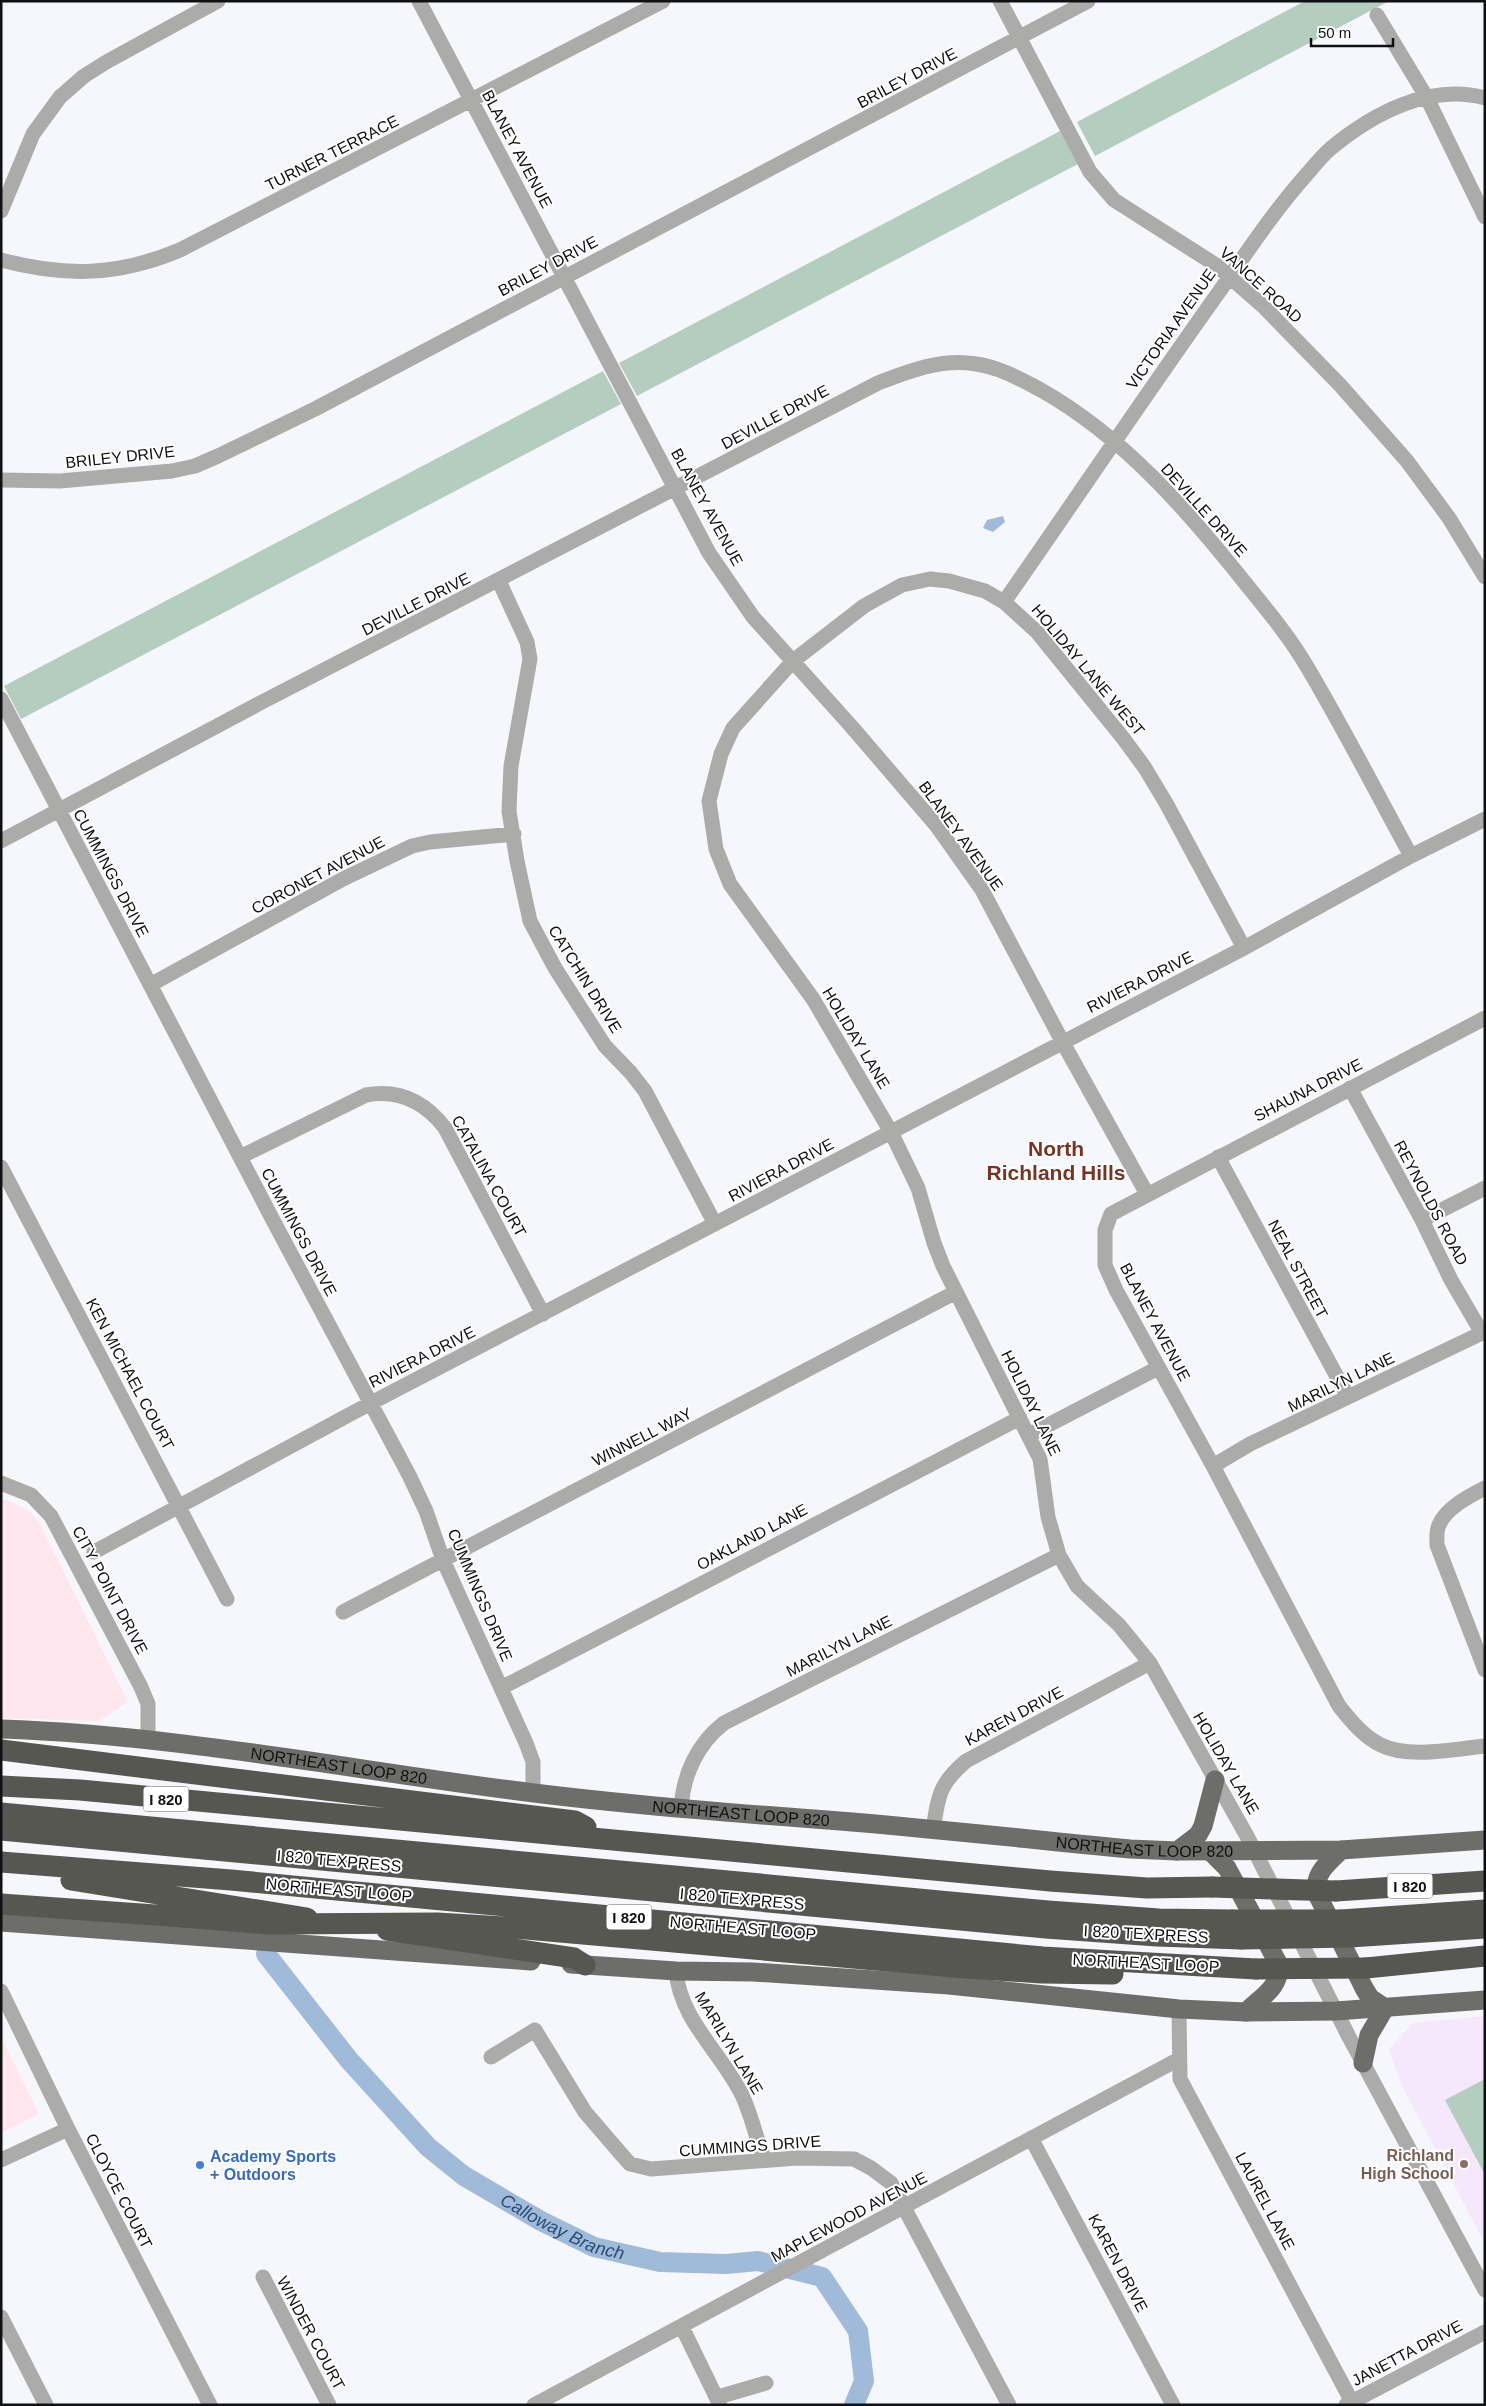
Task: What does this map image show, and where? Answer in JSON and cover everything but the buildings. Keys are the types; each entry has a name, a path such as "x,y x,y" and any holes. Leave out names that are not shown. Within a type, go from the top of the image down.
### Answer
{"highway":[{"path":"1,1750 575,1821 606,1838"},
{"name":"I 820","path":"1,1786 80,1790 1050,1881 1147,1888 1212,1887 1336,1891 1485,1881"},
{"name":"I 820 TEXPRESS","path":"1,1813 1048,1911 1158,1919 1237,1930"},
{"name":"I 820 TEXPRESS","path":"1,1830 1046,1928 1158,1936 1237,1930 1485,1928"},
{"name":"NORTHEAST LOOP","path":"1,1862 231,1880 1043,1956 1256,1969 1366,1968 1485,1956"},
{"path":"1,1871 22,1872 574,1958 585,1965"},
{"path":"1,1904 188,1926 437,1923 504,1927 1041,1973 1243,1976 1256,1969"},
{"name":"I 820 TEXPRESS","path":"1345,1928 1485,1910"}],"main road":[{"name":"NORTHEAST LOOP 820","path":"1,1729 53,1730 148,1739 533,1793 681,1809 1130,1849 1177,1851 1342,1850 1485,1840"},
{"path":"1177,1851 1198,1835 1203,1826 1215,1780"},
{"path":"1342,1850 1320,1872 1316,1880 1316,1892 1370,1998 1386,2008"},
{"path":"1210,1851 1227,1868 1278,1965 1279,1974 1276,1983 1270,1991 1246,2012"},
{"path":"1,1922 188,1926 284,1941 585,1965 676,1971 760,1972 948,1985 1179,2009 1246,2012 1336,2011 1485,2000"},
{"path":"1363,2063 1369,2036 1386,2008"}],"street":[{"path":"1,211 33,134 60,97 84,76 108,61 218,1"},
{"name":"BLANEY AVENUE","path":"419,1 709,553 728,583 763,629 936,825 994,911 1062,1041 1147,1194 1111,1214 1105,1230 1105,1265 1158,1368 1213,1466 1343,1711 1370,1739 1382,1746 1396,1750 1415,1752 1485,1746"},
{"name":"TURNER TERRACE","path":"1,260 33,268 78,272 114,270 152,262 180,250 472,101 662,1"},
{"name":"VANCE ROAD","path":"1000,1 1090,172 1102,188 1114,200 1216,265 1263,306 1340,385 1407,461 1449,518 1485,577"},
{"name":"BRILEY DRIVE","path":"1,480 60,481 172,471 195,466 315,409 1088,1"},
{"path":"1377,15 1427,98 1485,217"},
{"name":"VICTORIA AVENUE","path":"1004,602 1229,277 1286,198 1328,151 1372,119 1412,101 1460,94 1485,98"},
{"name":"DEVILLE DRIVE","path":"1,840 878,384 913,370 954,362 976,363 996,368 1022,379 1066,404 1115,442 1188,513 1281,628 1306,664 1412,856"},
{"name":"HOLIDAY LANE WEST","path":"793,661 864,606 902,585 930,579 948,581 985,591 1004,602 1018,612 1037,632 1145,768 1166,803 1244,948"},
{"name":"CATCHIN DRIVE","path":"499,581 527,642 530,659 511,766 509,811 517,861 530,921 555,968 606,1046 645,1091 715,1224"},
{"name":"HOLIDAY LANE","path":"793,661 733,728 721,754 709,801 716,850 730,884 813,999 891,1132 918,1188 934,1243 956,1292 1040,1459 1048,1517 1059,1555 1078,1586 1110,1614 1133,1640 1150,1664 1255,1850 1363,2063 1485,2290"},
{"name":"CUMMINGS DRIVE","path":"1,699 240,1157 371,1403 422,1504 443,1560 533,1762 533,1793"},
{"name":"RIVIERA DRIVE","path":"94,1552 371,1403 1062,1041 1244,948 1412,856 1485,819"},
{"name":"CORONET AVENUE","path":"150,985 343,878 412,846 430,842 514,834"},
{"name":"SHAUNA DRIVE","path":"1147,1194 1485,1018"},
{"name":"REYNOLDS ROAD","path":"1350,1088 1422,1220 1451,1280 1484,1333"},
{"name":"CATALINA COURT","path":"240,1157 366,1095 380,1092 405,1096 425,1107 445,1128 543,1314"},
{"name":"NEAL STREET","path":"1218,1157 1348,1397"},
{"name":"KEN MICHAEL COURT","path":"1,1167 227,1599"},
{"path":"1422,1220 1485,1188"},
{"name":"WINNELL WAY","path":"343,1612 956,1292"},
{"name":"MARILYN LANE","path":"1213,1466 1250,1444 1484,1333"},
{"path":"1029,1435 1158,1368"},
{"name":"OAKLAND LANE","path":"501,1688 1020,1418"},
{"name":"CITY POINT DRIVE","path":"1,1483 31,1495 51,1516 141,1687 148,1704 148,1739"},
{"path":"1485,1488 1452,1509 1439,1525 1437,1534 1438,1545 1485,1670"},
{"name":"MARILYN LANE","path":"681,1809 682,1788 695,1758 703,1743 724,1723 1059,1555"},
{"name":"KAREN DRIVE","path":"933,1830 940,1791 952,1773 966,1761 1150,1664"},
{"name":"MARILYN LANE","path":"676,1971 677,1987 698,2030 741,2094 765,2160"},
{"name":"CLOYCE COURT","path":"1,1991 68,2129 210,2405"},
{"name":"LAUREL LANE","path":"1179,2009 1180,2079 1349,2403"},
{"name":"CUMMINGS DRIVE","path":"491,2057 535,2030 585,2112 630,2164 651,2169 796,2158 854,2159 871,2168 890,2183 1009,2405"},
{"name":"MAPLEWOOD AVENUE","path":"534,2405 554,2400 750,2289 1179,2059"},
{"path":"1,2160 68,2129"},
{"name":"KAREN DRIVE","path":"1031,2138 1173,2405"},
{"name":"WINDER COURT","path":"262,2277 329,2405"},
{"path":"1,2317 46,2405"},
{"path":"682,2327 719,2401 766,2383"},
{"name":"JANETTA DRIVE","path":"1349,2403 1485,2332"}],"shaded area":[{"path":"1,1499 10,1501 30,1512 39,1522 128,1702 99,1721 1,1718"},
{"name":"Richland High School","path":"1485,2016 1485,2244 1401,2084 1389,2049 1413,2023"},
{"path":"1,2037 39,2114 1,2133"}],"green space":[{"path":"1305,1 1389,1 1095,156 1077,122"},
{"path":"1060,131 1078,164 637,396 619,363"},
{"path":"603,371 621,404 21,719 4,686"},
{"path":"1485,2079 1485,2175 1445,2100"}],"water":[{"path":"1003,516 1005,522 993,532 983,528 987,520"}],"waterway":[{"name":"Calloway Branch","path":"266,1954 349,2060 428,2147 464,2176 541,2221 594,2247 660,2262 726,2264 758,2261 822,2277 858,2331 864,2381 854,2405"}],"place":[{"name":"Richland High School","path":"1464,2164"},
{"name":"Academy Sports + Outdoors","path":"200,2165"}],"district":[{"name":"North Richland Hills","path":"1056,1160"}]}
